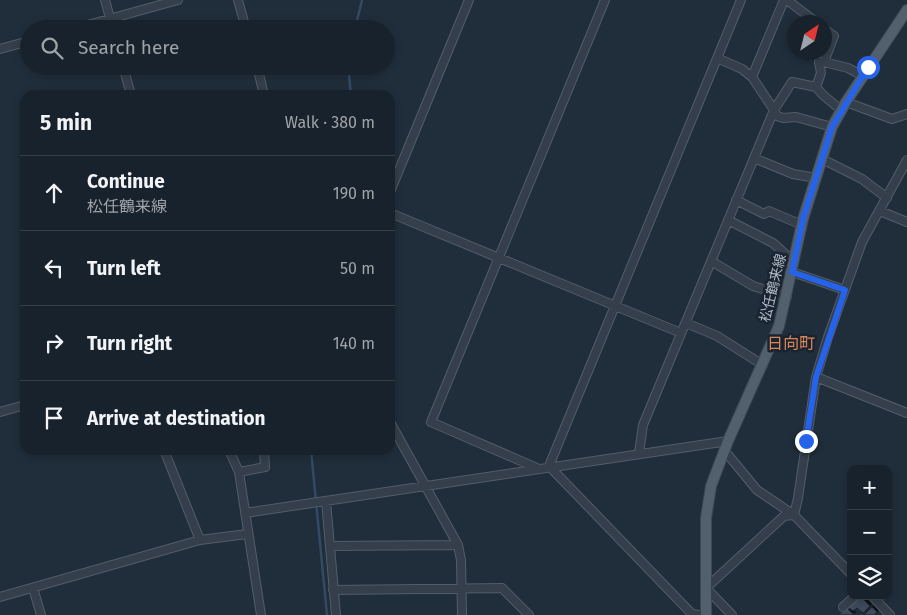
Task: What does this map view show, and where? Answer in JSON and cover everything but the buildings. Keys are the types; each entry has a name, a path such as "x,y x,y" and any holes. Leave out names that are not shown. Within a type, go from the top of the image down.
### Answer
{"main road":[{"name":"松任鶴来線","path":"706,615 706,518 711,486 726,446 773,342 787,297 802,225 832,127 843,106 863,76 906,16"}],"street":[{"path":"105,0 110,19"},
{"path":"106,20 178,0"},
{"path":"238,0 244,20"},
{"path":"395,180 469,0"},
{"path":"537,468 431,422 605,0"},
{"path":"549,466 741,0"},
{"path":"752,77 785,0 806,15"},
{"path":"0,48 20,43"},
{"path":"717,58 742,68 752,77 777,116 783,118 796,117 832,127"},
{"path":"816,87 822,73 819,62 848,68 863,76"},
{"path":"125,75 130,90"},
{"path":"258,75 263,90"},
{"path":"639,453 644,425 681,333 774,110 792,82 816,87 822,95 843,106 892,119 907,114"},
{"path":"754,158 793,174 816,178"},
{"path":"822,160 862,178 887,198"},
{"path":"794,515 816,377 862,242 907,160"},
{"path":"736,200 764,214 769,211 775,212 802,225"},
{"path":"880,211 907,222"},
{"path":"395,215 681,333"},
{"path":"728,220 773,244 793,267 845,290"},
{"path":"711,261 753,286 787,297"},
{"path":"686,323 717,336 763,364"},
{"path":"816,377 907,413"},
{"path":"0,412 20,406"},
{"path":"395,431 458,545 461,560 462,615"},
{"path":"245,513 426,487 639,453 726,446 757,490 794,515 847,570"},
{"path":"166,455 200,540"},
{"path":"232,455 240,472 247,534 261,615"},
{"path":"240,472 265,467 264,455"},
{"path":"549,466 692,614 699,615"},
{"path":"322,502 330,546 336,615"},
{"path":"732,615 706,588 784,516 794,515"},
{"path":"0,597 200,540 247,534"},
{"path":"330,546 458,545"},
{"path":"33,588 41,615"},
{"path":"333,590 502,588 529,615"},
{"path":"843,607 851,600"},
{"path":"876,600 890,615"}],"waterway":[{"path":"357,20 362,0"},
{"path":"349,75 350,90"},
{"path":"311,455 327,615"}],"district":[{"name":"日向町","path":"791,343"}],"route":[{"path":"806,441 816,377 828,336 845,290 792,272 803,219 832,127 868,67"}]}
